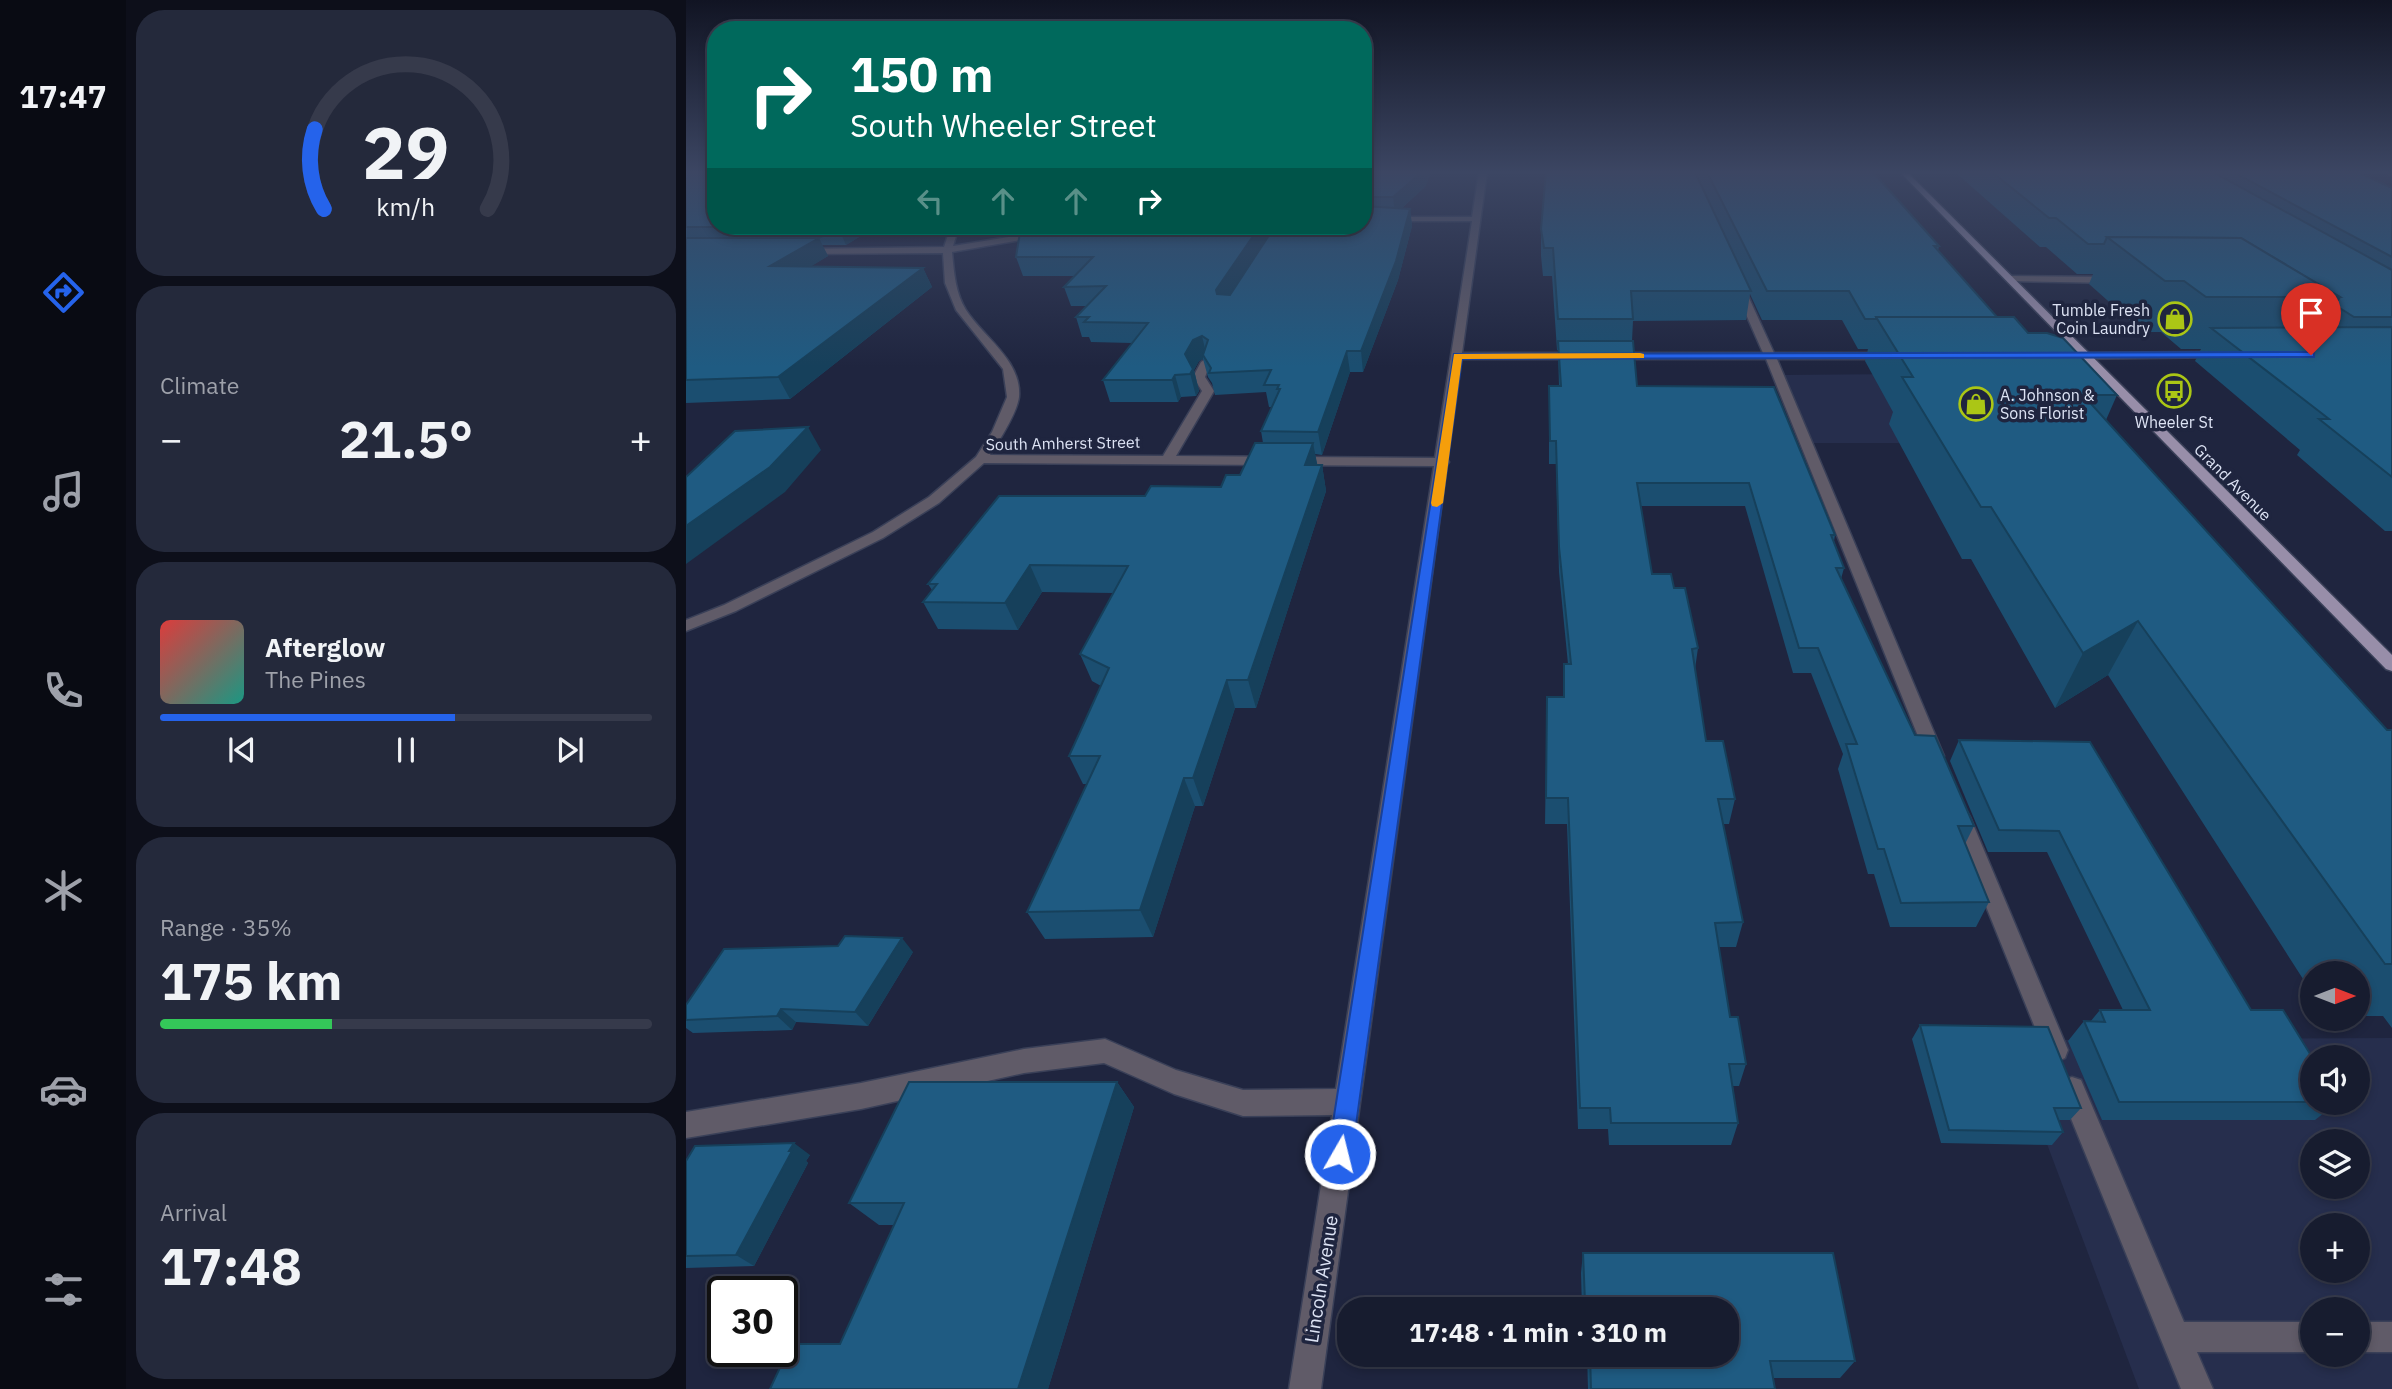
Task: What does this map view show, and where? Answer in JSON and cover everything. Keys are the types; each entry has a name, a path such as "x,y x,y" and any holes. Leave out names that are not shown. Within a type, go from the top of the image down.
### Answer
{"main road":[{"name":"Grand Avenue","path":"1968,237 2392,665"}],"street":[{"path":"951,237 947,250 950,283 961,310 1008,369 1013,397 998,432 981,459"},
{"path":"793,251 947,250 1025,237"},
{"name":"Lincoln Avenue","path":"1305,1389 1443,461 1474,237"},
{"path":"1729,265 1770,356 1941,772"},
{"path":"2010,279 2128,280"},
{"path":"2060,356 2230,355"},
{"path":"1457,356 1592,356"},
{"path":"1606,356 1895,356"},
{"path":"1167,460 1208,391 1199,377 1206,362"},
{"name":"South Amherst Street","path":"686,626 730,608 878,535 934,500 981,459 1443,461"},
{"path":"1952,797 2197,1389"},
{"path":"686,1125 861,1096 1024,1061 1105,1051 1174,1082 1243,1102 1348,1102"},
{"path":"2175,1337 2300,1337"},
{"path":"2370,1337 2392,1337"}],"shaded area":[{"name":"A. Johnson & Sons Florist","path":"2039,373 2103,443 1812,443 1780,375"},
{"path":"2392,1038 2392,1389 2139,1389 2008,1040"}],"building":[{"path":"1019,237 1253,237 1216,290 1217,294 1230,295 1268,237 1403,237 1396,261 1361,351 1347,351 1318,432 1261,431 1280,389 1277,389 1279,385 1264,385 1271,370 1209,373 1211,368 1203,355 1208,340 1202,336 1193,340 1185,354 1193,369 1190,374 1175,375 1172,380 1103,380 1148,323 1084,322 1089,317 1076,317 1106,286 1064,287 1093,257 1016,257"},
{"path":"1542,237 1726,237 1751,291 1631,291 1633,319 1558,319 1553,248 1544,248"},
{"path":"1740,237 1931,237 1939,246 1934,246 1997,317 1865,319 1849,291 1767,291"},
{"path":"2079,237 2331,237 2392,270 2392,317 2354,317 2335,305 2340,297 2241,238 2107,237 2104,244 2088,244"},
{"path":"2107,237 2241,238 2340,297 2206,297 2184,281 2165,281"},
{"path":"2354,237 2392,237 2392,257"},
{"path":"686,238 819,238 770,266 923,268 778,377 686,380"},
{"path":"1876,317 2014,317 2028,333 2047,333 2063,338 2117,395 2083,395 2387,730 2392,730 2392,964 2385,964 2138,621 2083,653 1991,507 1981,507 1902,377 1913,377"},
{"path":"2392,327 2392,477 2319,419 2329,419 2211,328"},
{"path":"1558,341 1633,341 1637,386 1774,387 1835,535 1831,535 1844,568 1836,568 1915,735 1935,736 1974,826 1958,826 1989,902 1901,903 1884,849 1878,849 1846,744 1857,744 1818,648 1799,648 1749,483 1637,483 1652,574 1671,574 1674,588 1685,588 1698,648 1692,649 1706,741 1723,741 1735,799 1718,799 1743,922 1715,923 1730,1017 1738,1017 1746,1064 1729,1064 1738,1123 1611,1123 1610,1108 1580,1108 1568,798 1546,798 1547,697 1564,697 1564,664 1571,664 1559,547 1556,441 1550,441 1549,386 1561,386"},
{"path":"808,427 770,467 686,526 686,477 735,431"},
{"path":"1255,443 1313,443 1305,465 1322,465 1248,680 1227,680 1193,778 1184,778 1140,910 1027,912 1100,756 1069,756 1109,668 1080,654 1128,566 1030,565 1005,603 923,602 937,584 928,584 999,496 1145,496 1151,486 1221,487 1226,475 1240,475"},
{"path":"1959,740 2090,742 2251,1010 2283,1010 2305,1045 2300,1045 2300,1102 2119,1102 2084,1021 2105,1022 2100,1010 2150,1010 2059,831 1999,830"},
{"path":"845,936 902,938 855,1012 781,1009 777,1016 686,1020 686,1005 724,949 838,946"},
{"path":"1920,1025 2048,1027 2081,1108 2054,1108 2063,1132 1949,1130"},
{"path":"909,1082 1117,1082 1018,1389 770,1389 780,1367 798,1367 798,1344 840,1344 904,1203 849,1203"},
{"path":"794,1143 736,1255 686,1256 686,1161 695,1146"},
{"path":"1583,1253 1833,1253 1855,1361 1770,1361 1775,1389 1591,1389 1590,1367 1739,1367 1739,1297 1585,1297"}],"slow traffic":[{"path":"1437,503 1457,356 1640,356"}],"place":[{"name":"Tumble Fresh Coin Laundry","path":"2175,319"},
{"name":"Wheeler St","path":"2174,391"},
{"name":"A. Johnson & Sons Florist","path":"1976,404"}],"route":[{"path":"1340,1154 1457,356 2311,355"}]}
